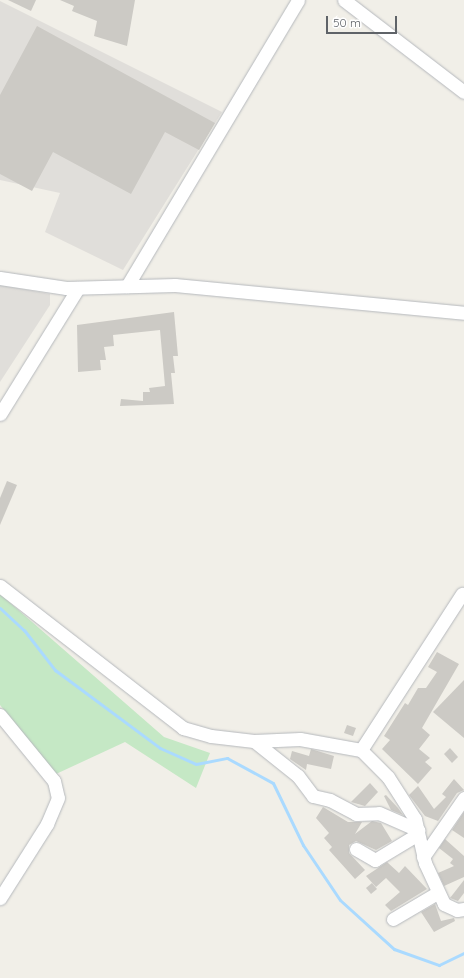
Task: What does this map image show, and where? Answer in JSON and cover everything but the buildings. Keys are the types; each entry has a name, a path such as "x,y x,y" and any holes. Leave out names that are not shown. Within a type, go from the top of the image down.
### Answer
{"street":[{"path":"127,286 298,0"},
{"path":"344,0 464,92"},
{"path":"0,278 78,288 174,285 464,312"},
{"path":"0,414 78,288"},
{"path":"0,586 183,728 211,736 254,741 300,739 361,750 388,777 415,819 424,857 437,893 451,908 464,909"},
{"path":"361,750 462,594"},
{"path":"0,715 54,781 58,798 47,824 0,898"},
{"path":"254,741 298,776 313,796 336,803 356,814 379,813 418,832"},
{"path":"424,857 464,798"},
{"path":"356,849 375,860 418,832"},
{"path":"393,918 437,893"}],"shaded area":[{"path":"0,1 222,112 123,270 45,232 60,193 0,180"},
{"path":"0,285 50,294 50,305 0,382"}],"green space":[{"path":"0,594 164,737 210,753 196,788 125,742 56,774 0,705"}],"waterway":[{"path":"0,608 24,630 55,670 160,748 196,764 227,758 273,783 303,845 340,900 394,949 439,965 464,953"}]}
